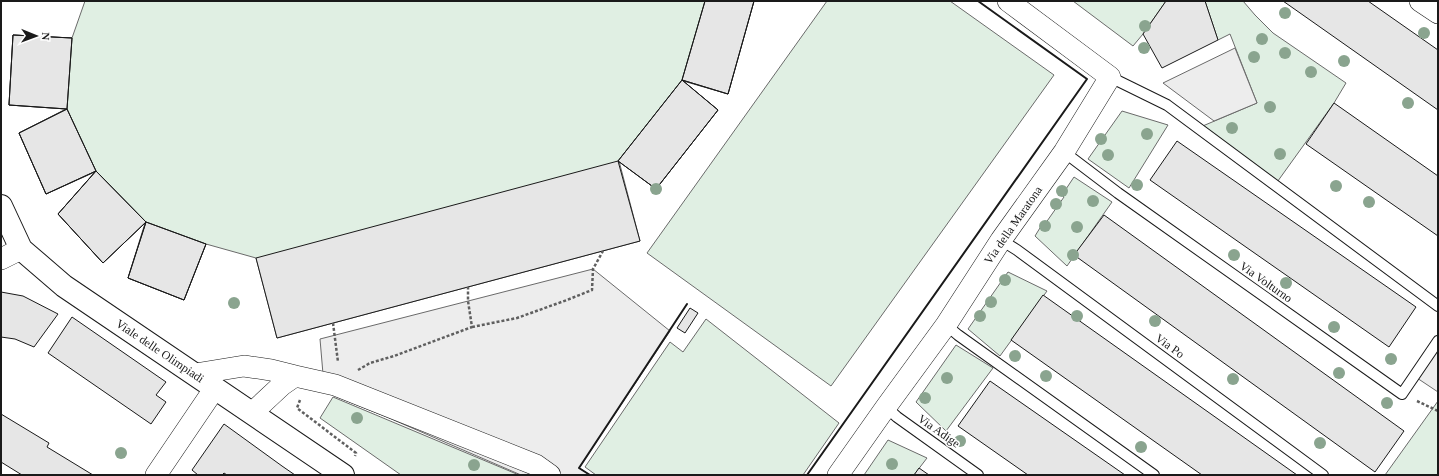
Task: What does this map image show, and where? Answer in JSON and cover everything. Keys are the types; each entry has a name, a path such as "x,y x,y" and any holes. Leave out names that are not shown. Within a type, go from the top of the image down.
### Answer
{"street":[{"path":"1008,1 1110,77"},
{"path":"1420,1 1438,13"},
{"name":"Via della Maratona","path":"838,475 946,325 1001,240 1064,152 1110,77"},
{"name":"Viale delle Olimpiadi","path":"1,206 21,248 64,286 343,475"},
{"path":"1,259 21,248"},
{"path":"195,374 244,366 271,370 335,385 536,465 550,475"},
{"path":"252,413 282,385 295,376"},
{"path":"156,475 215,388"}],"lane":[{"path":"1110,77 1167,105 1438,306"},
{"name":"Via Volturno","path":"1064,152 1118,193 1402,394"},
{"name":"Via Po","path":"1001,240 1323,475"},
{"path":"946,325 1154,475"},
{"path":"1402,394 1438,341"},
{"name":"Via Adige","path":"886,407 897,417 978,475"}],"path":[{"path":"352,373 370,364 472,327 517,318 592,290 593,269 603,251"},
{"path":"468,287 468,300 472,327"},
{"path":"1402,394 1438,411"}],"green space":[{"path":"85,1 754,1 728,94 683,81 718,110 656,189 619,161 640,241 277,338 256,258 206,244 184,300 128,278 145,223 103,263 58,214 95,172 46,194 19,133 66,109 9,105 13,35 72,38"},
{"path":"827,1 950,1 1054,75 831,386 647,253"},
{"path":"1073,1 1166,1 1133,46"},
{"path":"1205,1 1243,1 1273,33 1346,83 1334,103 1275,185 1198,128 1257,103 1230,34 1218,40"},
{"path":"1122,111 1168,125 1129,188 1088,159"},
{"path":"1074,177 1112,202 1067,266 1035,236 1043,223 1045,224 1064,197 1062,195"},
{"path":"1008,272 1047,291 1000,356 968,329"},
{"path":"706,319 839,423 803,475 596,475 585,467 670,342 683,352"},
{"path":"956,345 993,368 946,431 916,402"},
{"path":"333,397 519,475 401,475 320,418"},
{"path":"1438,401 1438,475 1385,475"},
{"path":"888,440 927,458 914,475 864,475"}],"shaded area":[{"path":"1235,48 1257,103 1214,121 1163,83"},
{"path":"593,269 670,331 579,468 590,475 521,475 335,396 323,374 320,339"},
{"path":"1438,341 1438,392 1414,376"}],"building":[{"path":"705,1 754,1 728,94 682,80"},
{"path":"705,1 754,1 728,94 682,80"},
{"path":"1166,1 1205,1 1218,40 1162,68 1143,34"},
{"path":"1283,1 1368,1 1438,50 1438,110"},
{"path":"13,35 72,38 67,109 9,105"},
{"path":"13,35 72,38 67,109 9,105"},
{"path":"682,80 718,110 656,189 618,161"},
{"path":"682,80 718,110 656,189 618,161"},
{"path":"1334,103 1438,176 1438,236 1306,144"},
{"path":"67,109 96,171 46,194 19,133"},
{"path":"67,109 96,171 46,194 19,133"},
{"path":"1177,141 1416,307 1389,347 1150,180"},
{"path":"618,161 640,241 277,338 256,258"},
{"path":"96,171 146,222 103,263 58,214"},
{"path":"96,171 146,222 103,263 58,214"},
{"path":"1104,215 1404,431 1375,472 1074,255"},
{"path":"146,222 206,244 184,300 128,278"},
{"path":"146,222 206,244 184,300 128,278"},
{"path":"1,292 23,296 58,314 34,347 15,339 1,337"},
{"path":"1043,295 1297,475 1202,475 1011,340"},
{"path":"690,308 698,313 685,333 677,328"},
{"path":"72,317 166,382 156,395 166,402 151,424 48,353"},
{"path":"990,381 1125,475 1028,475 958,426"},
{"path":"1,414 49,443 47,447 93,475 22,475 1,462"},
{"path":"224,424 295,475 227,475 224,473 222,475 198,475 192,470"},
{"path":"919,468 929,475 914,475"}],"wall":[{"path":"807,475 1087,79 978,1"},
{"path":"590,475 579,468 687,304"}]}
